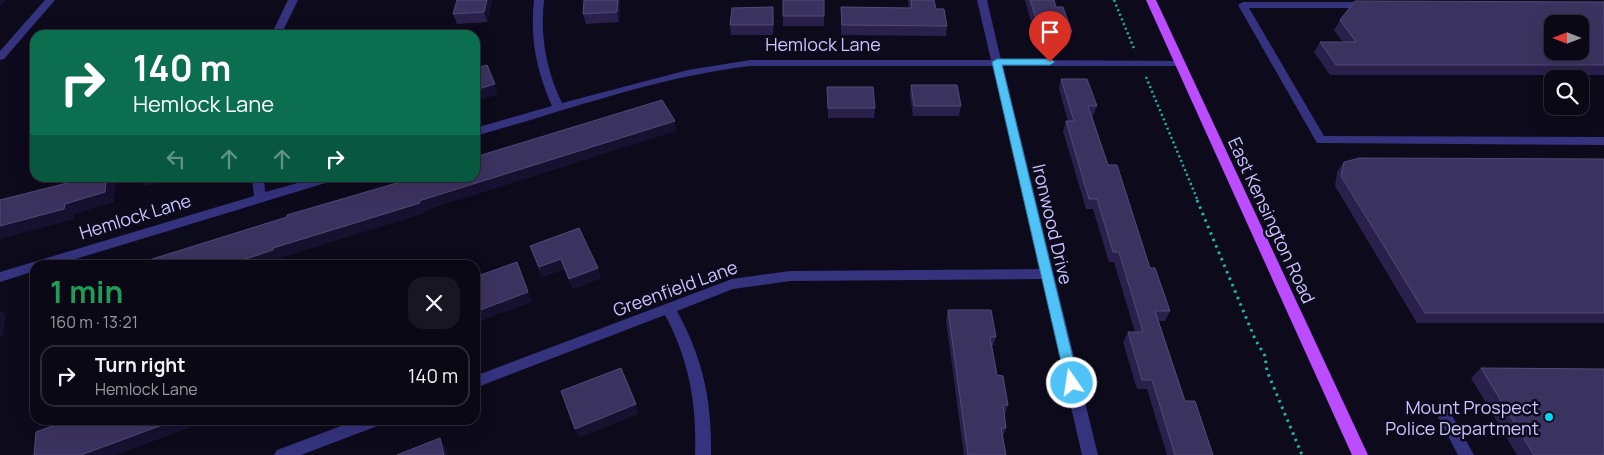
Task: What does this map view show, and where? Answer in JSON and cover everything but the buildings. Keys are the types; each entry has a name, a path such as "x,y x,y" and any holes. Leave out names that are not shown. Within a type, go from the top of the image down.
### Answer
{"main road":[{"name":"East Kensington Road","path":"1151,0 1360,455"}],"street":[{"path":"0,57 50,0"},
{"path":"279,30 294,0"},
{"path":"539,0 536,39 546,80 558,107"},
{"name":"Ironwood Drive","path":"982,0 1090,455"},
{"path":"1380,5 1243,5 1320,140 1604,141"},
{"name":"Hemlock Lane","path":"480,130 558,107 671,77 728,65 750,63 1180,63"},
{"path":"258,182 260,198"},
{"name":"Hemlock Lane","path":"57,260 314,182"},
{"name":"Hemlock Lane","path":"0,277 30,268"},
{"name":"Greenfield Lane","path":"480,380 732,284 790,276 1046,274"},
{"path":"669,309 685,337 695,366 702,405 703,455"},
{"path":"1444,415 1466,455"},
{"path":"282,455 362,425"}],"path":[{"path":"1114,0 1255,339 1265,356 1267,371 1302,455"}],"place":[{"name":"Mount Prospect Police Department","path":"1549,417"}],"route":[{"path":"1050,62 997,62 1072,383"}]}
